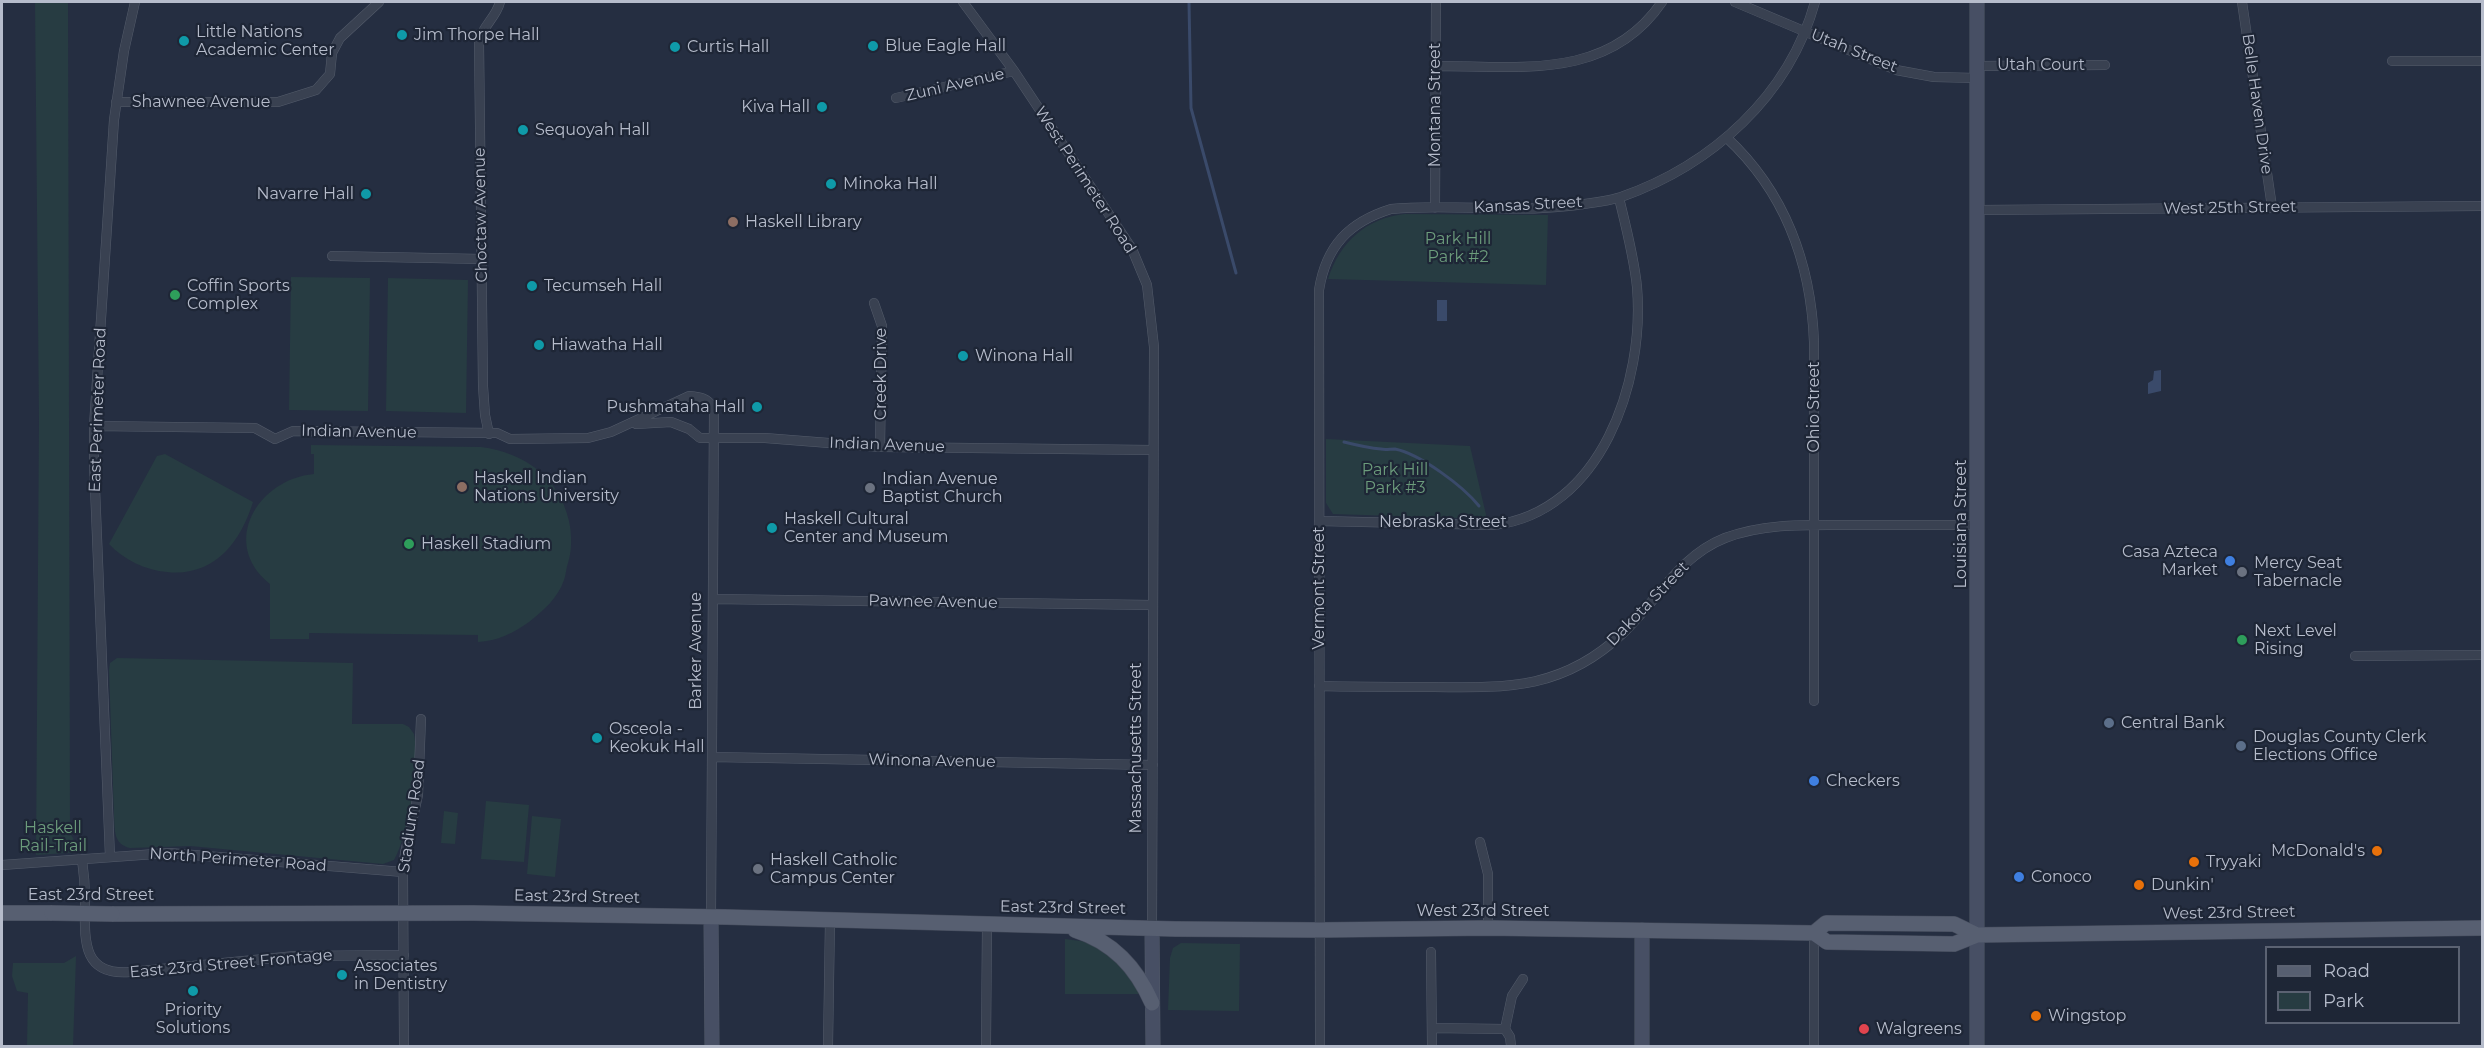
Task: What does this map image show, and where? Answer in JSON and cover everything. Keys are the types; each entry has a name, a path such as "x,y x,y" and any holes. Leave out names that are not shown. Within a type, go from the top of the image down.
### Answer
{"main road":[{"name":"Louisiana Street","path":"1977,2 1977,1047"},
{"name":"East 23rd Street","path":"2,913 711,917 1152,928"},
{"name":"Barker Avenue","path":"711,917 712,1047"},
{"name":"West 23rd Street","path":"1152,928 1319,930 1488,928 1814,933 1827,923 1954,924 1977,935 2482,928"},
{"path":"1060,926 1092,937 1124,958 1141,979 1152,1003"},
{"name":"Massachusetts Street","path":"1152,928 1152,1047"},
{"path":"1642,930 1642,1047"}],"street":[{"name":"East Perimeter Road","path":"110,856 94,426 116,102 135,2"},
{"name":"Shawnee Avenue","path":"116,102 278,102 316,90 330,74 332,53 340,38 379,2"},
{"name":"Choctaw Avenue","path":"489,434 483,386 479,42 482,32 494,17 500,2"},
{"name":"West Perimeter Road","path":"963,2 1014,71 1112,215 1141,267 1147,285 1153,320 1153,450"},
{"name":"Montana Street","path":"1435,208 1436,2"},
{"path":"1435,66 1547,66 1574,62 1596,55 1630,36 1645,24 1662,2"},
{"name":"Utah Street","path":"1735,2 1896,70 1934,77 1977,72"},
{"name":"Kansas Street","path":"1435,208 1552,207 1619,198 1682,170 1727,138 1750,116 1774,86 1790,62 1805,32 1815,2"},
{"name":"Belle Haven Drive","path":"2242,2 2272,207"},
{"path":"2392,61 2482,61"},
{"name":"Utah Court","path":"1977,72 2105,65"},
{"name":"Zuni Avenue","path":"896,98 1014,71"},
{"name":"Ohio Street","path":"1727,138 1747,156 1779,202 1797,245 1809,285 1814,342 1814,701"},
{"name":"Nebraska Street","path":"1319,521 1494,525 1515,522 1552,505 1581,480 1593,464 1617,415 1630,372 1635,344 1637,288 1634,263 1619,198"},
{"name":"West 25th Street","path":"1977,210 2482,206"},
{"name":"Vermont Street","path":"1320,1047 1319,290 1326,263 1341,238 1365,219 1391,209 1435,208"},
{"path":"332,256 482,259"},
{"name":"Creek Drive","path":"874,303 882,326 880,447"},
{"name":"Indian Avenue","path":"94,426 255,428 274,439 293,431 497,433 510,439 578,440 601,436 689,396 702,397 709,402"},
{"name":"Barker Avenue","path":"709,402 714,408 711,917"},
{"name":"Indian Avenue","path":"626,426 671,422 689,429 700,438 765,438 880,447 1153,450"},
{"name":"Massachusetts Street","path":"1152,928 1153,450"},
{"name":"Dakota Street","path":"1319,686 1486,688 1516,686 1541,681 1581,665 1611,644 1625,632 1682,567 1707,547 1728,537 1763,527 1977,525"},
{"name":"Pawnee Avenue","path":"713,599 1153,605"},
{"path":"2355,656 2482,655"},
{"name":"Stadium Road","path":"404,1047 405,853 418,795 422,719"},
{"name":"Winona Avenue","path":"712,757 1153,765"},
{"path":"1480,842 1488,874 1488,928"},
{"name":"North Perimeter Road","path":"2,865 141,854 192,854 404,872"},
{"name":"East 23rd Street Frontage","path":"82,859 85,882 85,939 91,958 108,971 118,973 312,955 404,955"},
{"path":"828,1047 830,920"},
{"path":"986,1047 987,924"},
{"path":"1814,933 1814,1047"},
{"path":"1431,952 1432,1047"},
{"path":"1504,1029 1512,996 1523,979"},
{"path":"1432,1028 1504,1029"},
{"path":"1504,1029 1510,1037 1511,1047"}],"green space":[{"name":"Haskell Rail-Trail","path":"35,2 68,2 70,833 81,852 36,855 39,420"},
{"name":"Park Hill Park #2","path":"1405,214 1548,215 1546,285 1328,279 1340,254 1356,234 1378,221"},
{"path":"291,277 370,278 368,411 289,410"},
{"path":"388,278 468,280 466,413 386,411"},
{"name":"Park Hill Park #3","path":"1326,439 1470,446 1487,519 1333,514 1326,503"},
{"name":"Haskell Stadium","path":"311,445 481,447 497,450 526,461 548,480 557,492 569,521 570,553 565,578 558,593 545,609 529,622 505,636 492,640 478,642 478,635 309,633 309,639 270,639 270,584 255,568 247,550 247,532 252,516 262,500 276,488 294,478 314,474 314,454 311,454"},
{"path":"165,454 253,502 241,531 232,544 222,555 198,569 167,572 151,569 128,559 109,544 157,456"},
{"path":"117,658 353,663 352,724 403,724 409,727 414,734 416,763 409,817 394,860 383,864 190,846 130,848 124,846 116,836 115,826 109,670 110,663"},
{"path":"486,801 529,805 524,862 481,859"},
{"path":"444,811 458,813 455,844 441,843"},
{"path":"532,816 561,819 555,877 527,874"},
{"path":"1065,939 1088,942 1123,964 1141,994 1065,994"},
{"path":"1181,943 1240,944 1239,1011 1168,1010 1170,958 1173,948"},
{"path":"76,956 73,1046 27,1046 28,993 17,991 12,976 13,963 64,963"}],"water":[{"path":"1437,300 1447,300 1447,321 1437,321"},
{"path":"2161,370 2161,391 2148,394 2148,383 2153,380 2154,371"}],"waterway":[{"path":"1189,2 1191,108 1236,273"},
{"path":"1344,442 1371,448 1395,449 1416,457 1452,480 1479,506"}],"place":[{"name":"Jim Thorpe Hall","path":"402,35"},
{"name":"Little Nations Academic Center","path":"184,41"},
{"name":"Blue Eagle Hall","path":"873,46"},
{"name":"Curtis Hall","path":"675,47"},
{"name":"Kiva Hall","path":"822,107"},
{"name":"Sequoyah Hall","path":"523,130"},
{"name":"Minoka Hall","path":"831,184"},
{"name":"Navarre Hall","path":"366,194"},
{"name":"Haskell Library","path":"733,222"},
{"name":"Tecumseh Hall","path":"532,286"},
{"name":"Coffin Sports Complex","path":"175,295"},
{"name":"Hiawatha Hall","path":"539,345"},
{"name":"Winona Hall","path":"963,356"},
{"name":"Pushmataha Hall","path":"757,407"},
{"name":"Haskell Indian Nations University","path":"462,487"},
{"name":"Indian Avenue Baptist Church","path":"870,488"},
{"name":"Haskell Cultural Center and Museum","path":"772,528"},
{"name":"Haskell Stadium","path":"409,544"},
{"name":"Casa Azteca Market","path":"2230,561"},
{"name":"Mercy Seat Tabernacle","path":"2242,572"},
{"name":"Next Level Rising","path":"2242,640"},
{"name":"Central Bank","path":"2109,723"},
{"name":"Osceola - Keokuk Hall","path":"597,738"},
{"name":"Douglas County Clerk Elections Office","path":"2241,746"},
{"name":"Checkers","path":"1814,781"},
{"name":"McDonald's","path":"2377,851"},
{"name":"Tryyaki","path":"2194,862"},
{"name":"Haskell Catholic Campus Center","path":"758,869"},
{"name":"Conoco","path":"2019,877"},
{"name":"Dunkin'","path":"2139,885"},
{"name":"Associates in Dentistry","path":"342,975"},
{"name":"Priority Solutions","path":"193,991"},
{"name":"Wingstop","path":"2036,1016"},
{"name":"Walgreens","path":"1864,1029"}]}
